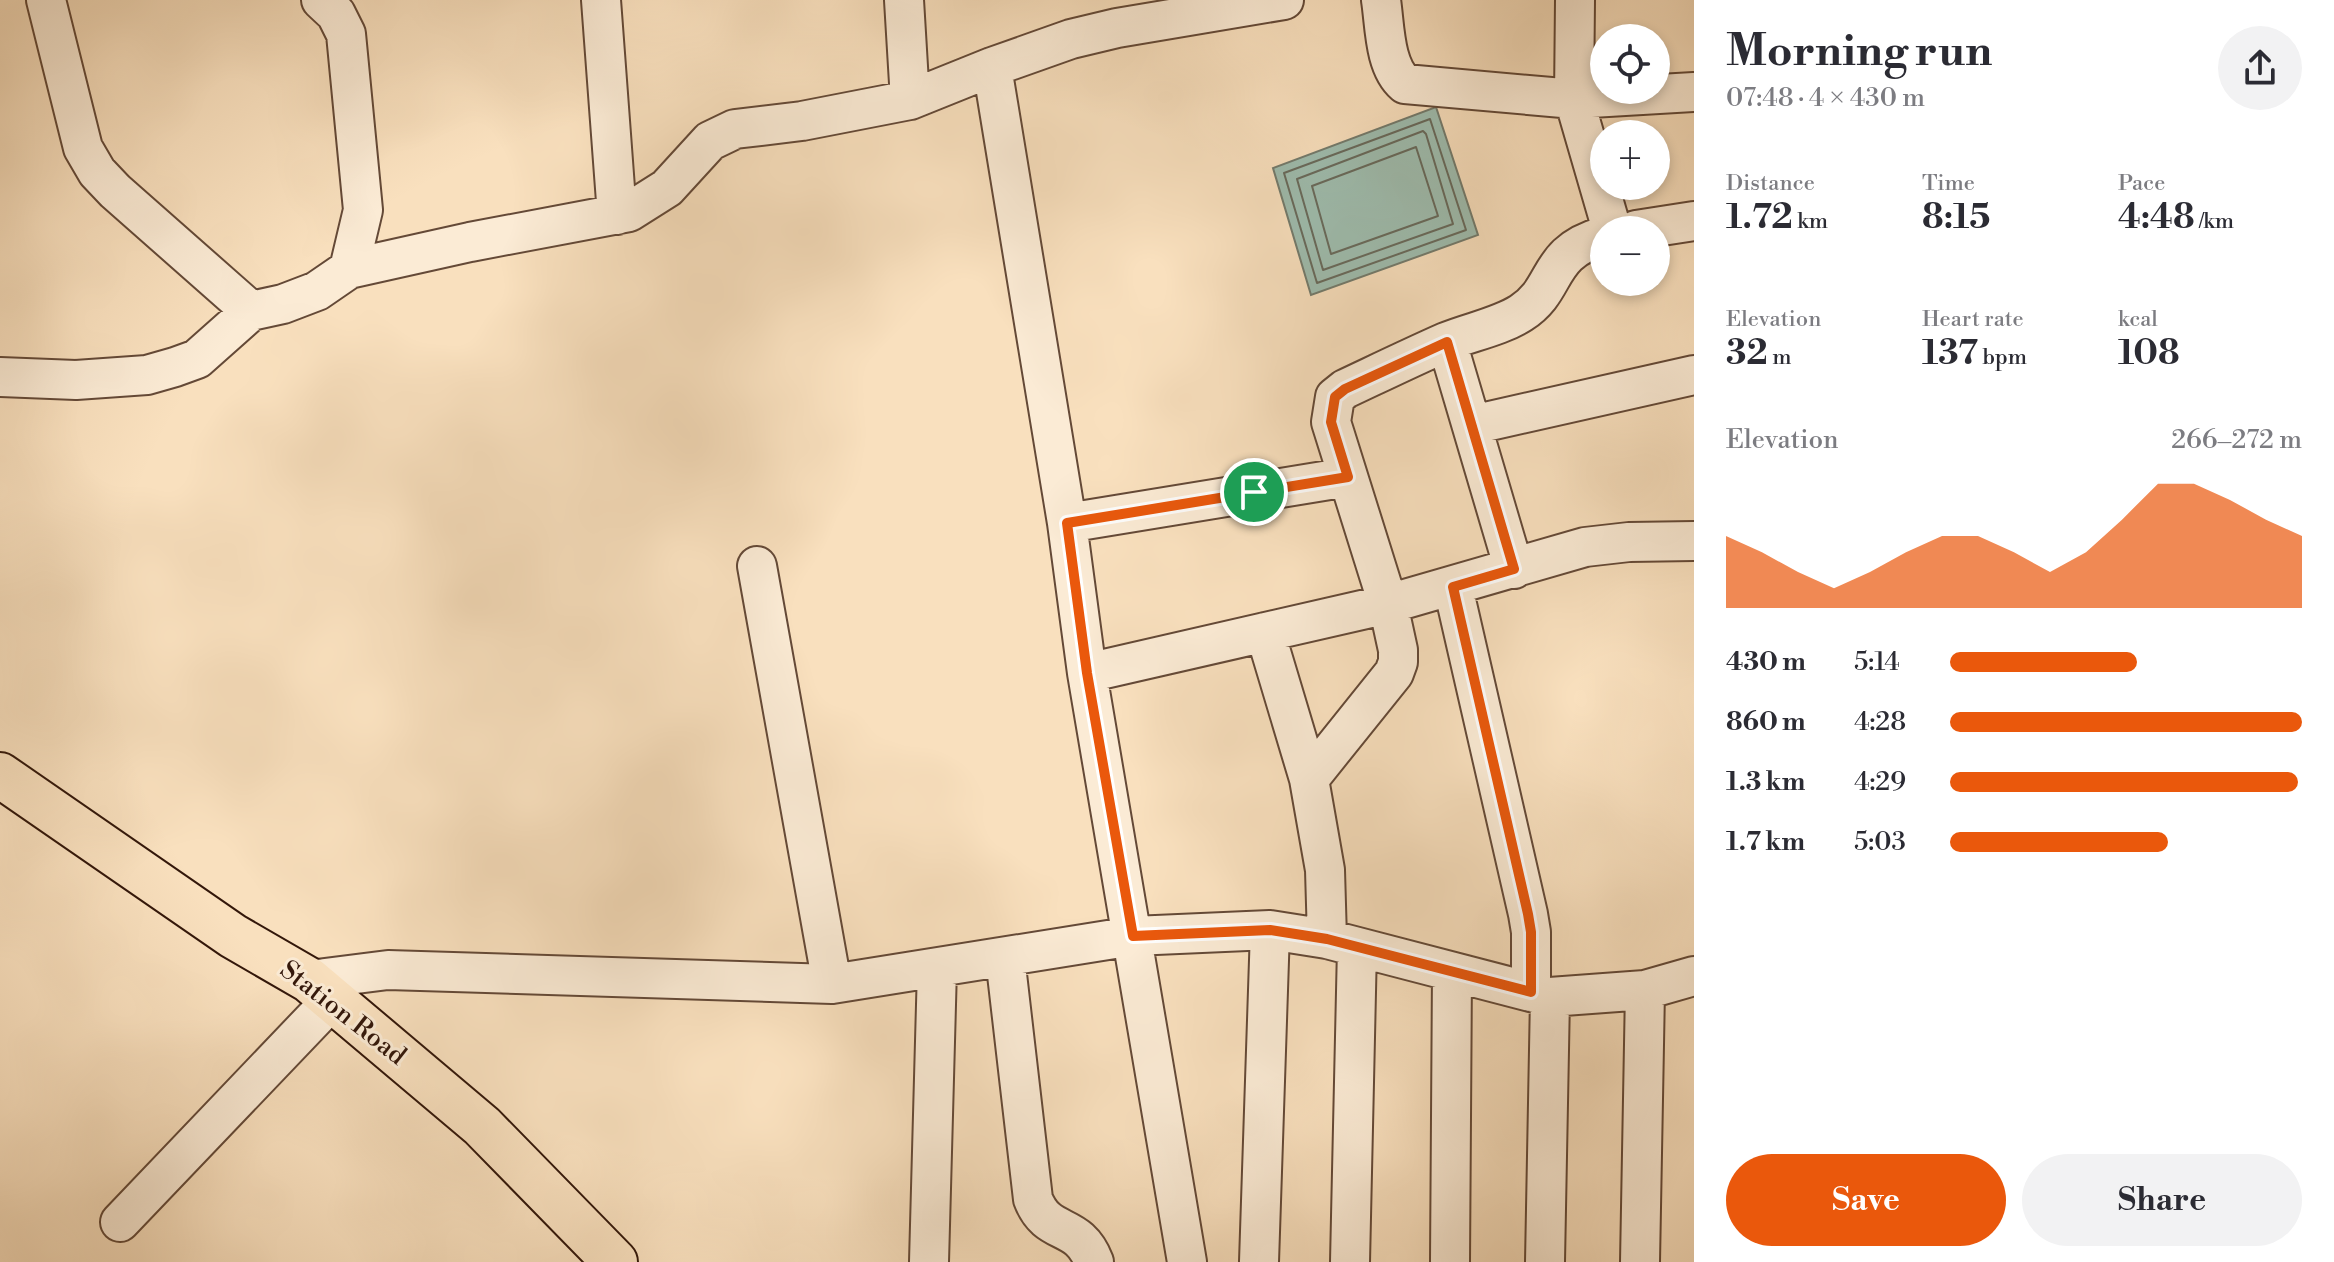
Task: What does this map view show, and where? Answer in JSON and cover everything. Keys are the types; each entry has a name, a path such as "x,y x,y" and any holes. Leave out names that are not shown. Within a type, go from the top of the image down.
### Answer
{"main road":[{"name":"Station Road","path":"0,775 233,936 321,990 482,1126 615,1262"}],"street":[{"path":"47,0 83,148 97,172 251,311"},
{"path":"321,0 336,14 346,34 363,210 349,269"},
{"path":"601,0 617,215"},
{"path":"904,0 910,100"},
{"path":"0,377 76,380 147,375 197,359 251,311 283,304 317,291 349,269 629,212 667,188 710,141 735,129 802,121 910,100 1071,39 1115,14 1284,0"},
{"path":"1381,0 1392,65 1396,77 1405,84 1574,99 1694,92"},
{"path":"1575,0 1574,99 1608,216"},
{"path":"992,67 1067,523 1087,673 1187,1262"},
{"path":"1670,225 1694,221"},
{"path":"1309,779 1394,673 1398,662 1388,604 1331,422 1335,397 1345,389 1447,342 1517,316 1529,308 1570,251 1590,240"},
{"path":"1447,342 1514,569"},
{"path":"1472,425 1694,375"},
{"path":"1067,523 1348,477"},
{"path":"1087,673 1388,604 1585,547 1629,542 1694,541"},
{"path":"757,566 832,984"},
{"path":"1453,587 1536,972 1545,1262"},
{"path":"1265,632 1309,779 1342,943 1350,1262"},
{"path":"1259,1262 1270,930"},
{"path":"120,1222 321,990 388,970 832,984 1133,936 1270,930 1342,943 1452,972 1536,972 1645,990 1694,976"},
{"path":"1005,957 1033,1199 1039,1213 1049,1223 1082,1241 1094,1262"},
{"path":"929,1262 937,968"},
{"path":"1450,1262 1452,972"},
{"path":"1640,1262 1645,990"}],"water":[{"path":"1436,107 1478,235 1311,295 1273,168"}],"route":[{"path":"1447,342 1514,569 1453,587 1528,914 1531,992 1327,939 1270,930 1133,936 1087,673 1067,523 1254,492 1348,477 1331,422 1335,397 1345,389 1447,342"}]}
